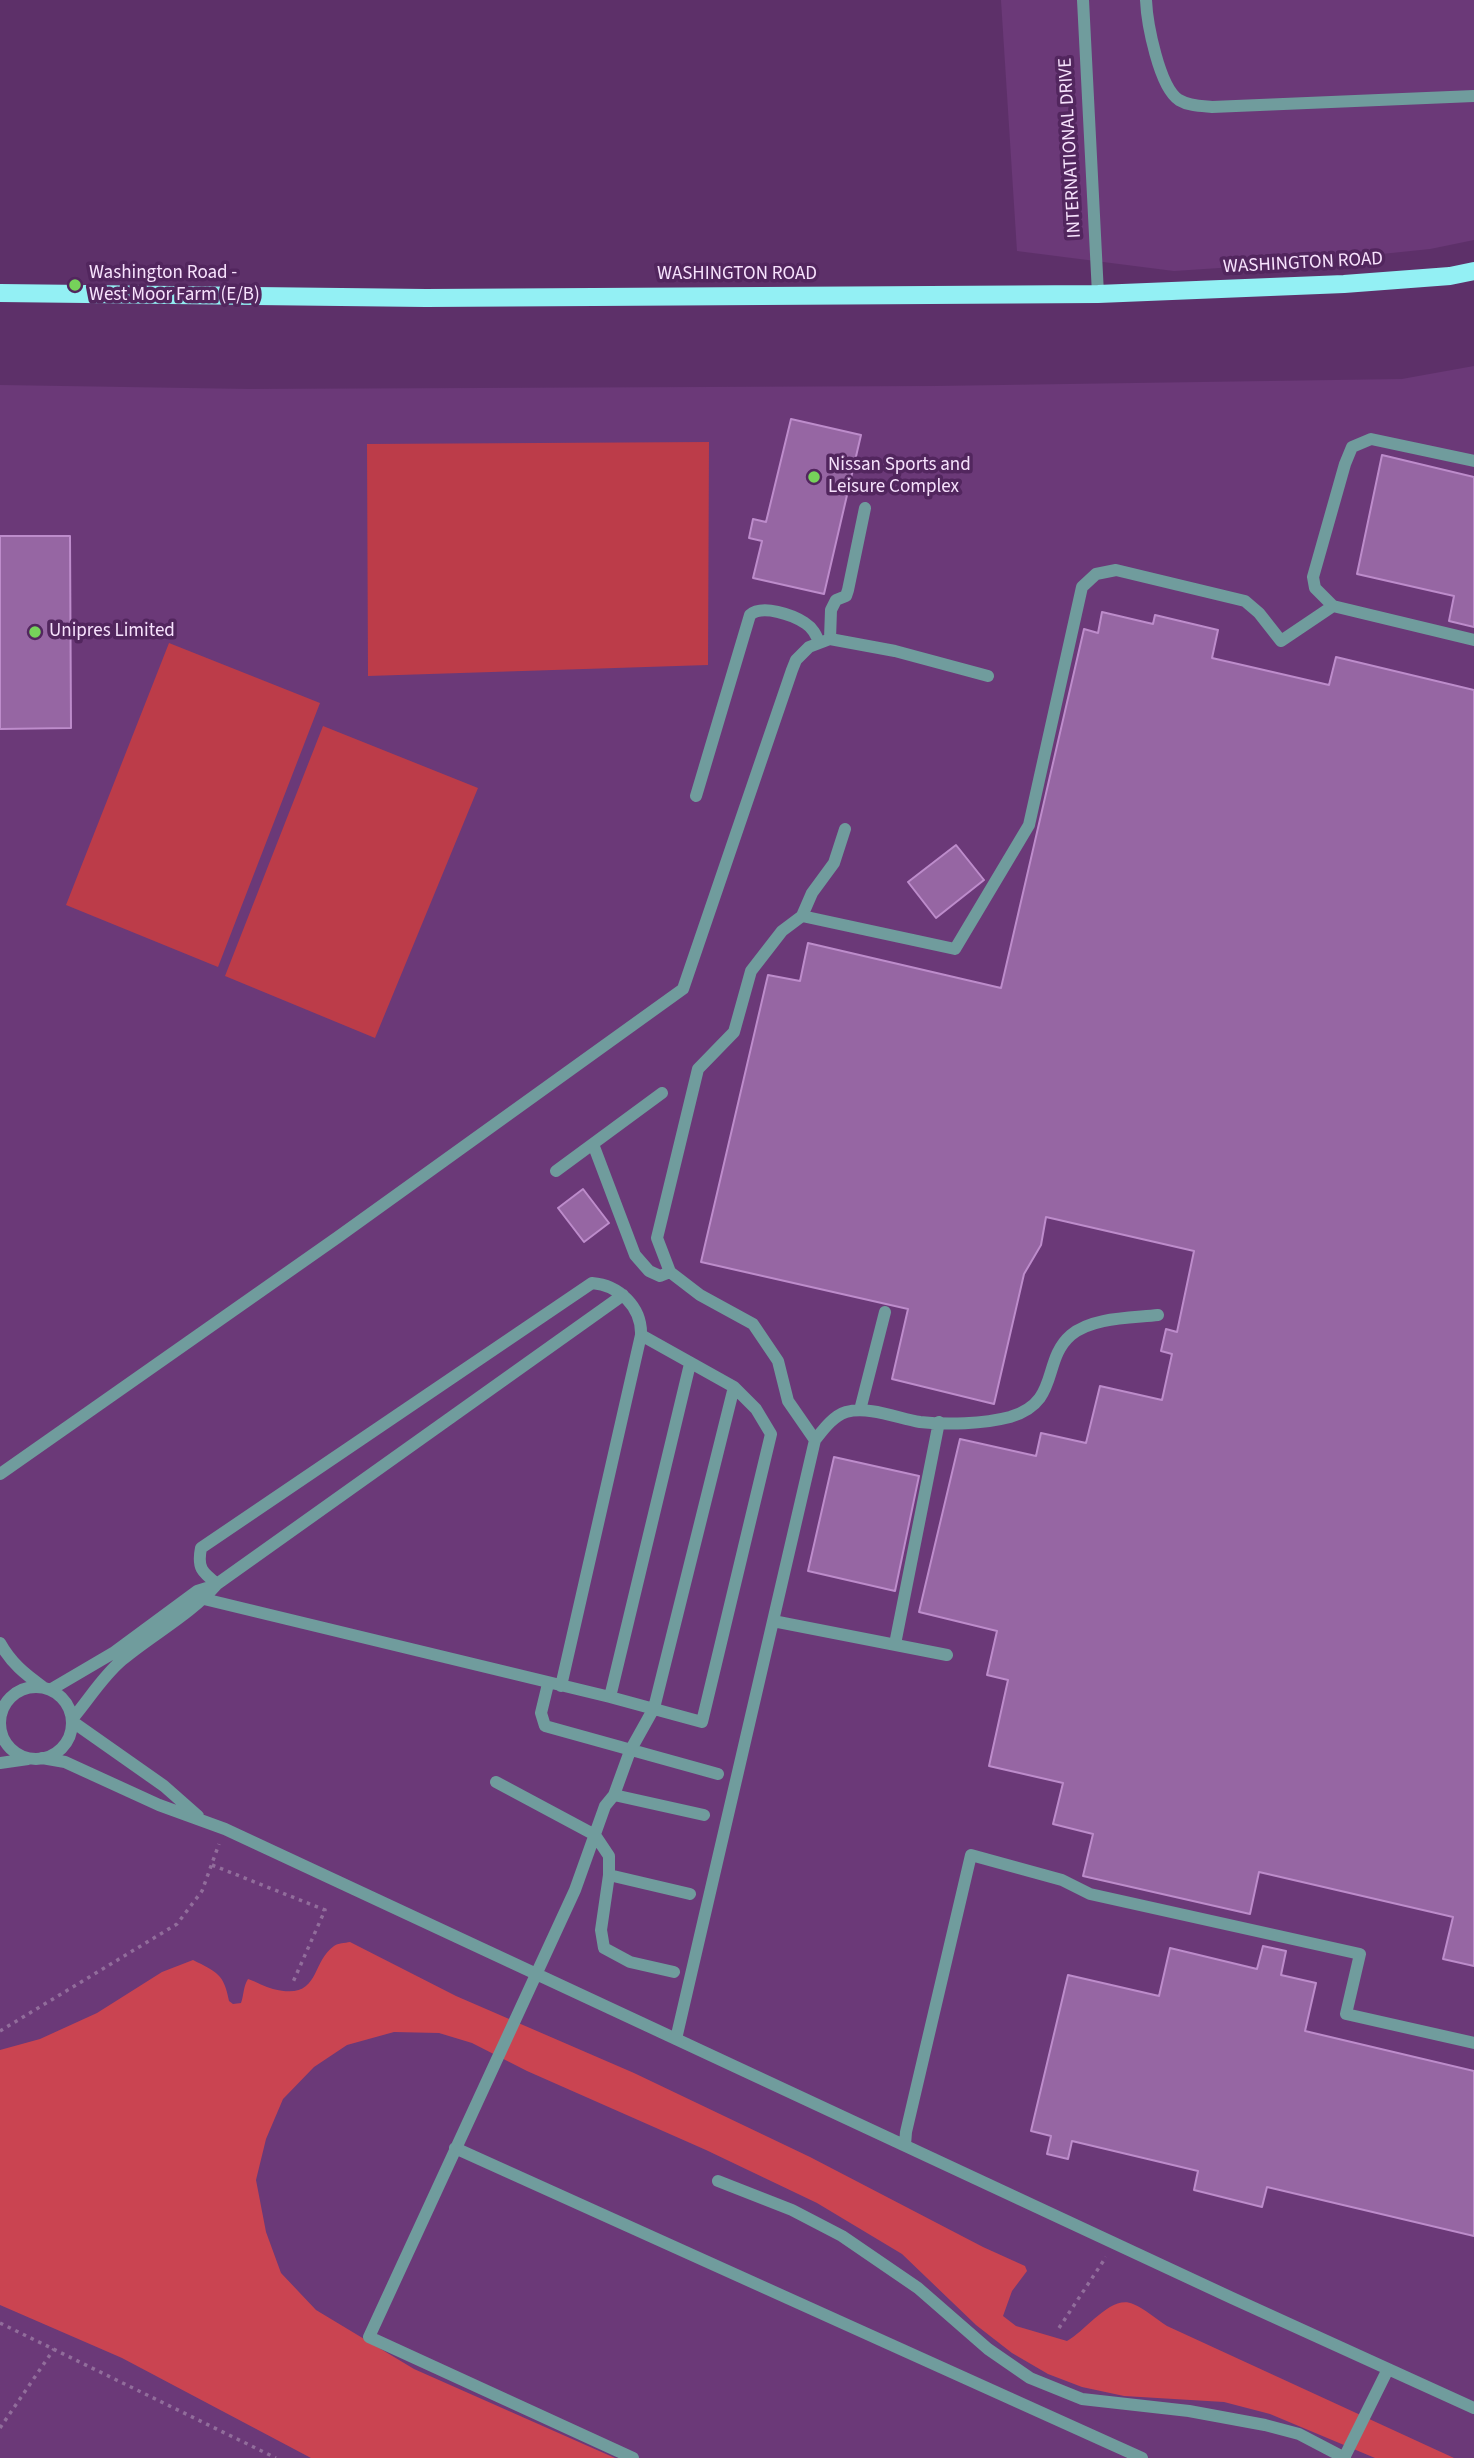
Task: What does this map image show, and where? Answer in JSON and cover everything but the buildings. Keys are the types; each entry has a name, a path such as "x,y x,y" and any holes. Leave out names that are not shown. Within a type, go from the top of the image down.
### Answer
{"main road":[{"name":"WASHINGTON ROAD","path":"0,293 426,298 1098,294 1344,284 1450,276 1474,271"}],"street":[{"name":"INTERNATIONAL DRIVE","path":"1083,0 1098,294"},
{"path":"1146,0 1163,76 1169,91 1179,100 1192,105 1212,107 1474,96"},
{"path":"1474,461 1371,439 1352,447 1313,577 1315,588 1333,606 1474,640"},
{"path":"825,640 831,610 836,600 846,596 848,590 865,508"},
{"path":"802,916 955,949 1029,825 1082,587 1096,574 1116,569 1245,601 1259,613 1281,641 1333,606"},
{"path":"696,796 750,615 761,610 785,614 805,623 825,640"},
{"path":"0,1474 338,1237 683,989 792,670 796,660 809,647 825,640 895,651 988,676"},
{"path":"815,1440 788,1401 778,1361 752,1324 699,1295 670,1272 657,1238 698,1069 734,1032 751,971 782,931 802,916 812,893 834,863 845,829"},
{"path":"556,1171 662,1093"},
{"path":"593,1144 635,1255 649,1272 660,1276 670,1272"},
{"path":"216,1584 202,1572 199,1558 201,1548 592,1283 606,1284 618,1290 638,1315 641,1335 554,1685 541,1713 545,1726 718,1774"},
{"path":"2,1712 18,1692 30,1688 48,1689 113,1653 197,1591 216,1584 623,1295"},
{"path":"860,1410 885,1312"},
{"path":"676,2039 815,1440 829,1423 844,1413 860,1410 922,1422 964,1424 1010,1417 1036,1404 1044,1394 1059,1350 1071,1335 1103,1322 1158,1315"},
{"path":"204,1599 610,1697 702,1722 771,1434 756,1409 734,1387 641,1335"},
{"path":"610,1697 690,1364"},
{"path":"632,2458 369,2337 575,1890 605,1806 614,1795 630,1751 654,1709 734,1387"},
{"path":"895,1644 939,1422"},
{"path":"0,1763 56,1753 65,1744 73,1720 97,1683 122,1660 204,1599 216,1584"},
{"path":"773,1620 947,1655"},
{"path":"0,1643 7,1656 23,1673 66,1703 73,1720 164,1786 204,1820"},
{"path":"0,1693 0,1724 3,1736 18,1754 65,1762 159,1805 225,1829 1474,2408"},
{"path":"496,1782 595,1835 609,1856 601,1930 604,1948 630,1962 674,1972"},
{"path":"614,1795 704,1815"},
{"path":"905,2145 971,1855 1062,1880 1090,1894 1360,1954 1346,2014 1474,2043"},
{"path":"609,1875 690,1894"},
{"path":"455,2148 1142,2458"},
{"path":"718,2181 792,2210 842,2235 918,2288 988,2349 1030,2378 1082,2399 1189,2412 1265,2425 1299,2434 1344,2458 1388,2369"}],"path":[{"path":"0,2031 177,1924 202,1891 225,1829"},
{"path":"212,1865 325,1910 293,1982"},
{"path":"1059,2328 1115,2243"},
{"path":"0,2323 276,2458"},
{"path":"0,2428 54,2349"}],"shaded area":[{"path":"1001,0 1474,0 1474,240 1430,249 1294,263 1174,271 1017,251"},
{"path":"1474,366 1474,2458 0,2458 0,385 249,389 936,386 1402,379"},
{"path":"709,442 708,665 368,676 367,444"},
{"path":"169,643 320,703 218,967 66,905"},
{"path":"323,726 478,788 375,1038 225,976"},
{"path":"350,1942 456,1996 634,2073 810,2157 1025,2266 1027,2271 1012,2291 1003,2316 1016,2326 1067,2341 1107,2309 1125,2302 1133,2304 1167,2326 1454,2458 1375,2458 1270,2414 1224,2402 1124,2396 1082,2387 1048,2374 1012,2353 976,2325 902,2254 817,2203 706,2150 527,2071 472,2043 439,2033 394,2032 347,2045 314,2067 283,2099 266,2139 256,2180 266,2232 281,2273 316,2310 414,2369 615,2458 311,2458 122,2358 0,2305 0,2050 40,2039 97,2013 162,1972 193,1960 222,1979 229,2001 233,2004 241,2003 248,1979 273,1989 299,1990 307,1985 326,1953 334,1946"}],"place":[{"name":"Washington Road - West Moor Farm (E/B)","path":"75,285"},
{"name":"Nissan Sports and Leisure Complex","path":"814,477"},
{"name":"Unipres Limited","path":"35,632"}]}
